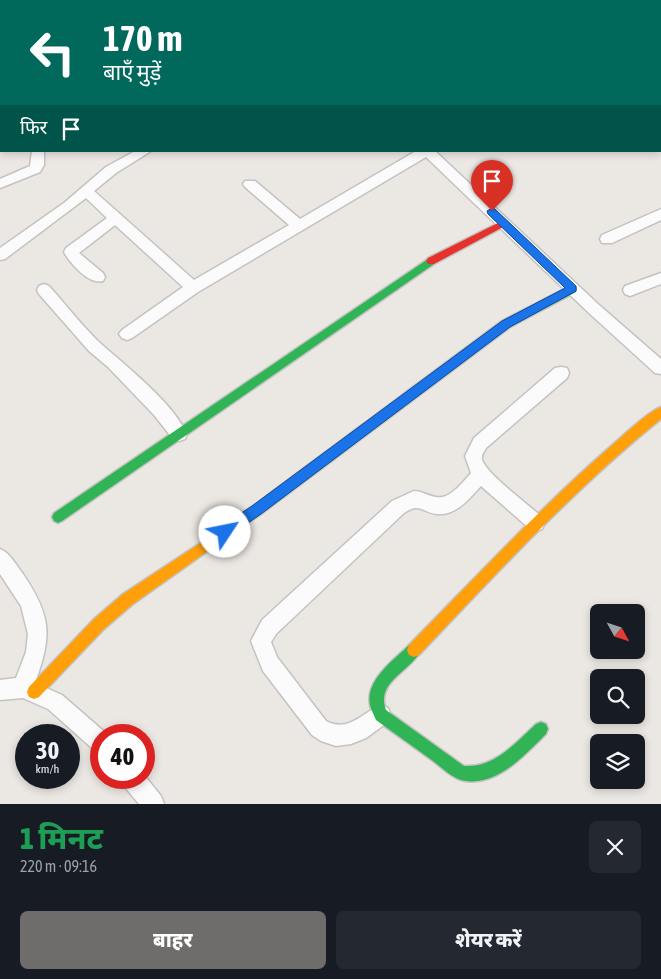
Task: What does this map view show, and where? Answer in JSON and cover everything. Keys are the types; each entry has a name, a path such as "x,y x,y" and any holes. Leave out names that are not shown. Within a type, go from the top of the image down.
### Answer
{"street":[{"path":"0,184 35,169 38,166 38,152"},
{"path":"0,254 69,206 111,170 143,152"},
{"path":"127,334 193,288 425,152"},
{"path":"428,152 572,289 661,368"},
{"path":"250,184 299,226"},
{"path":"86,191 193,288"},
{"path":"606,239 661,214"},
{"path":"98,277 74,257 72,252 116,218"},
{"path":"58,517 438,256 504,223"},
{"path":"630,290 661,278"},
{"path":"28,690 128,599 257,510 506,324 572,289"},
{"path":"44,290 88,340 114,363 160,410 179,434"},
{"path":"536,523 481,474 473,460 480,443 561,373"},
{"path":"541,729 499,766 488,773 477,775 462,773 381,715 376,707 375,697 379,686 536,523 629,436 661,412"},
{"path":"381,715 354,732 340,738 330,736 320,728 270,664 261,641 268,627 407,500 416,498 436,506 451,504 481,474"},
{"path":"0,558 28,598 37,626 37,647 28,690"},
{"path":"0,690 28,690 55,702 90,733"},
{"path":"141,789 153,804"}],"traffic: fast":[{"path":"58,517 431,261"},
{"path":"208,544 257,510 506,324 572,289"},
{"path":"414,650 385,679 377,696 377,705 381,715 462,773 474,774 496,767 515,754 541,729"}],"traffic: slow":[{"path":"414,650 564,496 595,467 661,412"},
{"path":"34,692 99,624 128,599 208,544"}],"traffic: jam":[{"path":"431,261 504,223"}],"route":[{"path":"225,532 506,324 572,289 492,211"}]}
